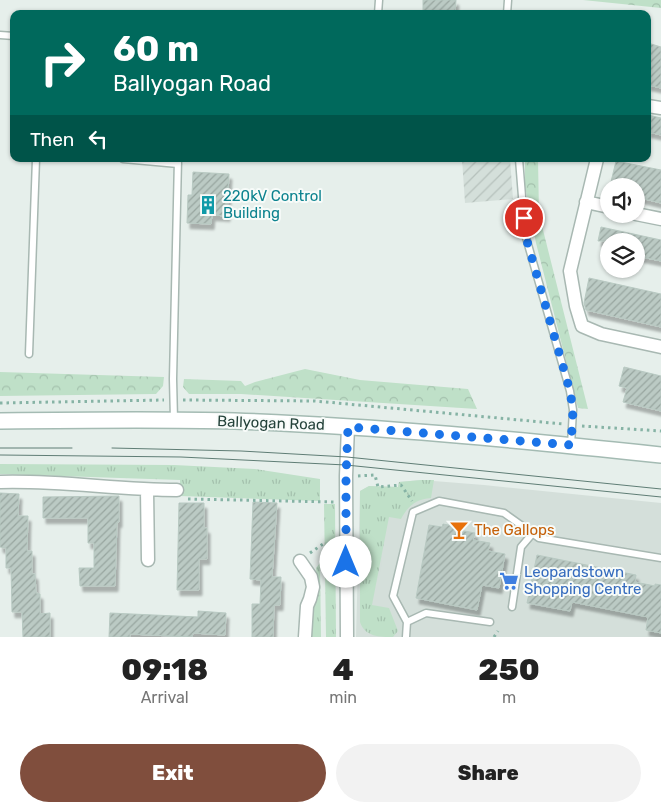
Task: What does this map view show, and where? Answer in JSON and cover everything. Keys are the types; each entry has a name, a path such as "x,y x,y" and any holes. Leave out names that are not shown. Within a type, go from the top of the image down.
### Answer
{"street":[{"path":"596,162 570,271 576,306 582,326 600,334 661,347"},
{"path":"586,202 600,206"},
{"path":"645,216 661,219"},
{"name":"Ballyogan Road","path":"0,421 174,420 348,427 571,445 661,455"},
{"path":"347,637 346,476 348,427"},
{"path":"0,482 147,490 180,494"},
{"path":"147,490 148,560"},
{"path":"300,561 311,577 313,587 307,606 305,637"}],"lane":[{"path":"29,354 36,162"},
{"path":"174,420 173,379 178,162"},
{"path":"519,162 525,234 570,391 573,410 571,445"},
{"path":"406,637 407,622 393,596 413,512 439,501 504,513 539,538 661,558"},
{"path":"512,607 522,548 533,533"},
{"path":"407,622 426,613 490,622"}],"path":[{"path":"346,476 376,475 378,487 401,485 418,510"},
{"path":"180,494 346,503"},
{"path":"300,561 323,544 346,545"},
{"path":"494,637 512,607"}],"shaded area":[{"path":"462,162 510,162 513,199 465,203"},
{"name":"Leopardstown Shopping Centre","path":"421,480 661,503 661,637 356,637 360,491 369,486 398,487 399,482"}],"green space":[{"path":"583,0 661,0 661,8"},
{"path":"525,162 538,162 539,214 588,409 578,408 536,243 525,186"},
{"path":"305,369 360,380 468,389 477,409 241,394 189,394 183,387 184,379 241,381 245,386"},
{"path":"0,372 164,377 163,386 156,394 0,396"},
{"path":"0,464 174,465 255,469 320,479 320,501 180,496 180,480 0,474"},
{"path":"434,480 431,498 413,504 401,519 389,517 372,605 389,608 398,631 393,637 374,635 365,631 360,622 360,491 369,486 398,487 399,482"},
{"path":"324,504 335,504 336,637 326,637"},
{"path":"320,563 321,637 310,637 312,609 318,595 316,568"}],"building":[{"path":"423,0 456,0 455,10 423,10"},
{"path":"651,44 661,47 661,88 651,86"},
{"path":"651,116 661,118 661,135 651,133"},
{"path":"616,162 661,170 661,203 645,199 645,178 612,178"},
{"name":"220kV Control Building","path":"193,172 229,174 227,216 212,215 211,224 187,223 188,195 192,195"},
{"path":"601,227 629,233 600,233 600,241 598,241"},
{"path":"645,237 661,240 661,261 645,258"},
{"path":"589,278 661,294 661,327 586,310 584,303"},
{"path":"624,367 661,376 661,411 623,402 627,388 619,386"},
{"path":"0,493 19,494 18,516 28,516 27,551 32,551 32,574 35,574 36,593 40,594 40,614 50,613 50,637 23,637 22,612 12,612 11,568 6,568 6,548 0,547"},
{"path":"119,496 115,586 80,586 79,568 94,568 94,543 88,543 88,518 43,518 43,497"},
{"path":"253,502 277,503 272,577 281,577 280,605 274,605 273,637 252,637 252,604 260,604 261,580 250,579"},
{"path":"179,503 204,503 204,528 207,528 207,559 199,559 199,590 177,590"},
{"path":"443,524 475,533 473,540 490,543 488,551 505,554 499,588 482,585 477,610 416,598 429,525 442,527"},
{"path":"537,555 636,575 635,582 655,586 655,584 661,585 661,633 646,630 648,617 572,602 570,611 527,603"},
{"path":"198,611 226,613 225,635 193,633 192,637 130,634 130,637 109,637 110,613 198,617"}],"tram line":[{"path":"0,448 72,448"},
{"path":"112,448 241,451 347,457 661,489"},
{"path":"0,455 181,457 346,465 661,497"}],"place":[{"name":"220kV Control Building","path":"208,205"},
{"name":"The Gallops","path":"459,530"},
{"name":"Leopardstown Shopping Centre","path":"509,581"}],"route":[{"path":"346,562 348,427 571,445 573,410 570,391 525,234 524,218"}]}
